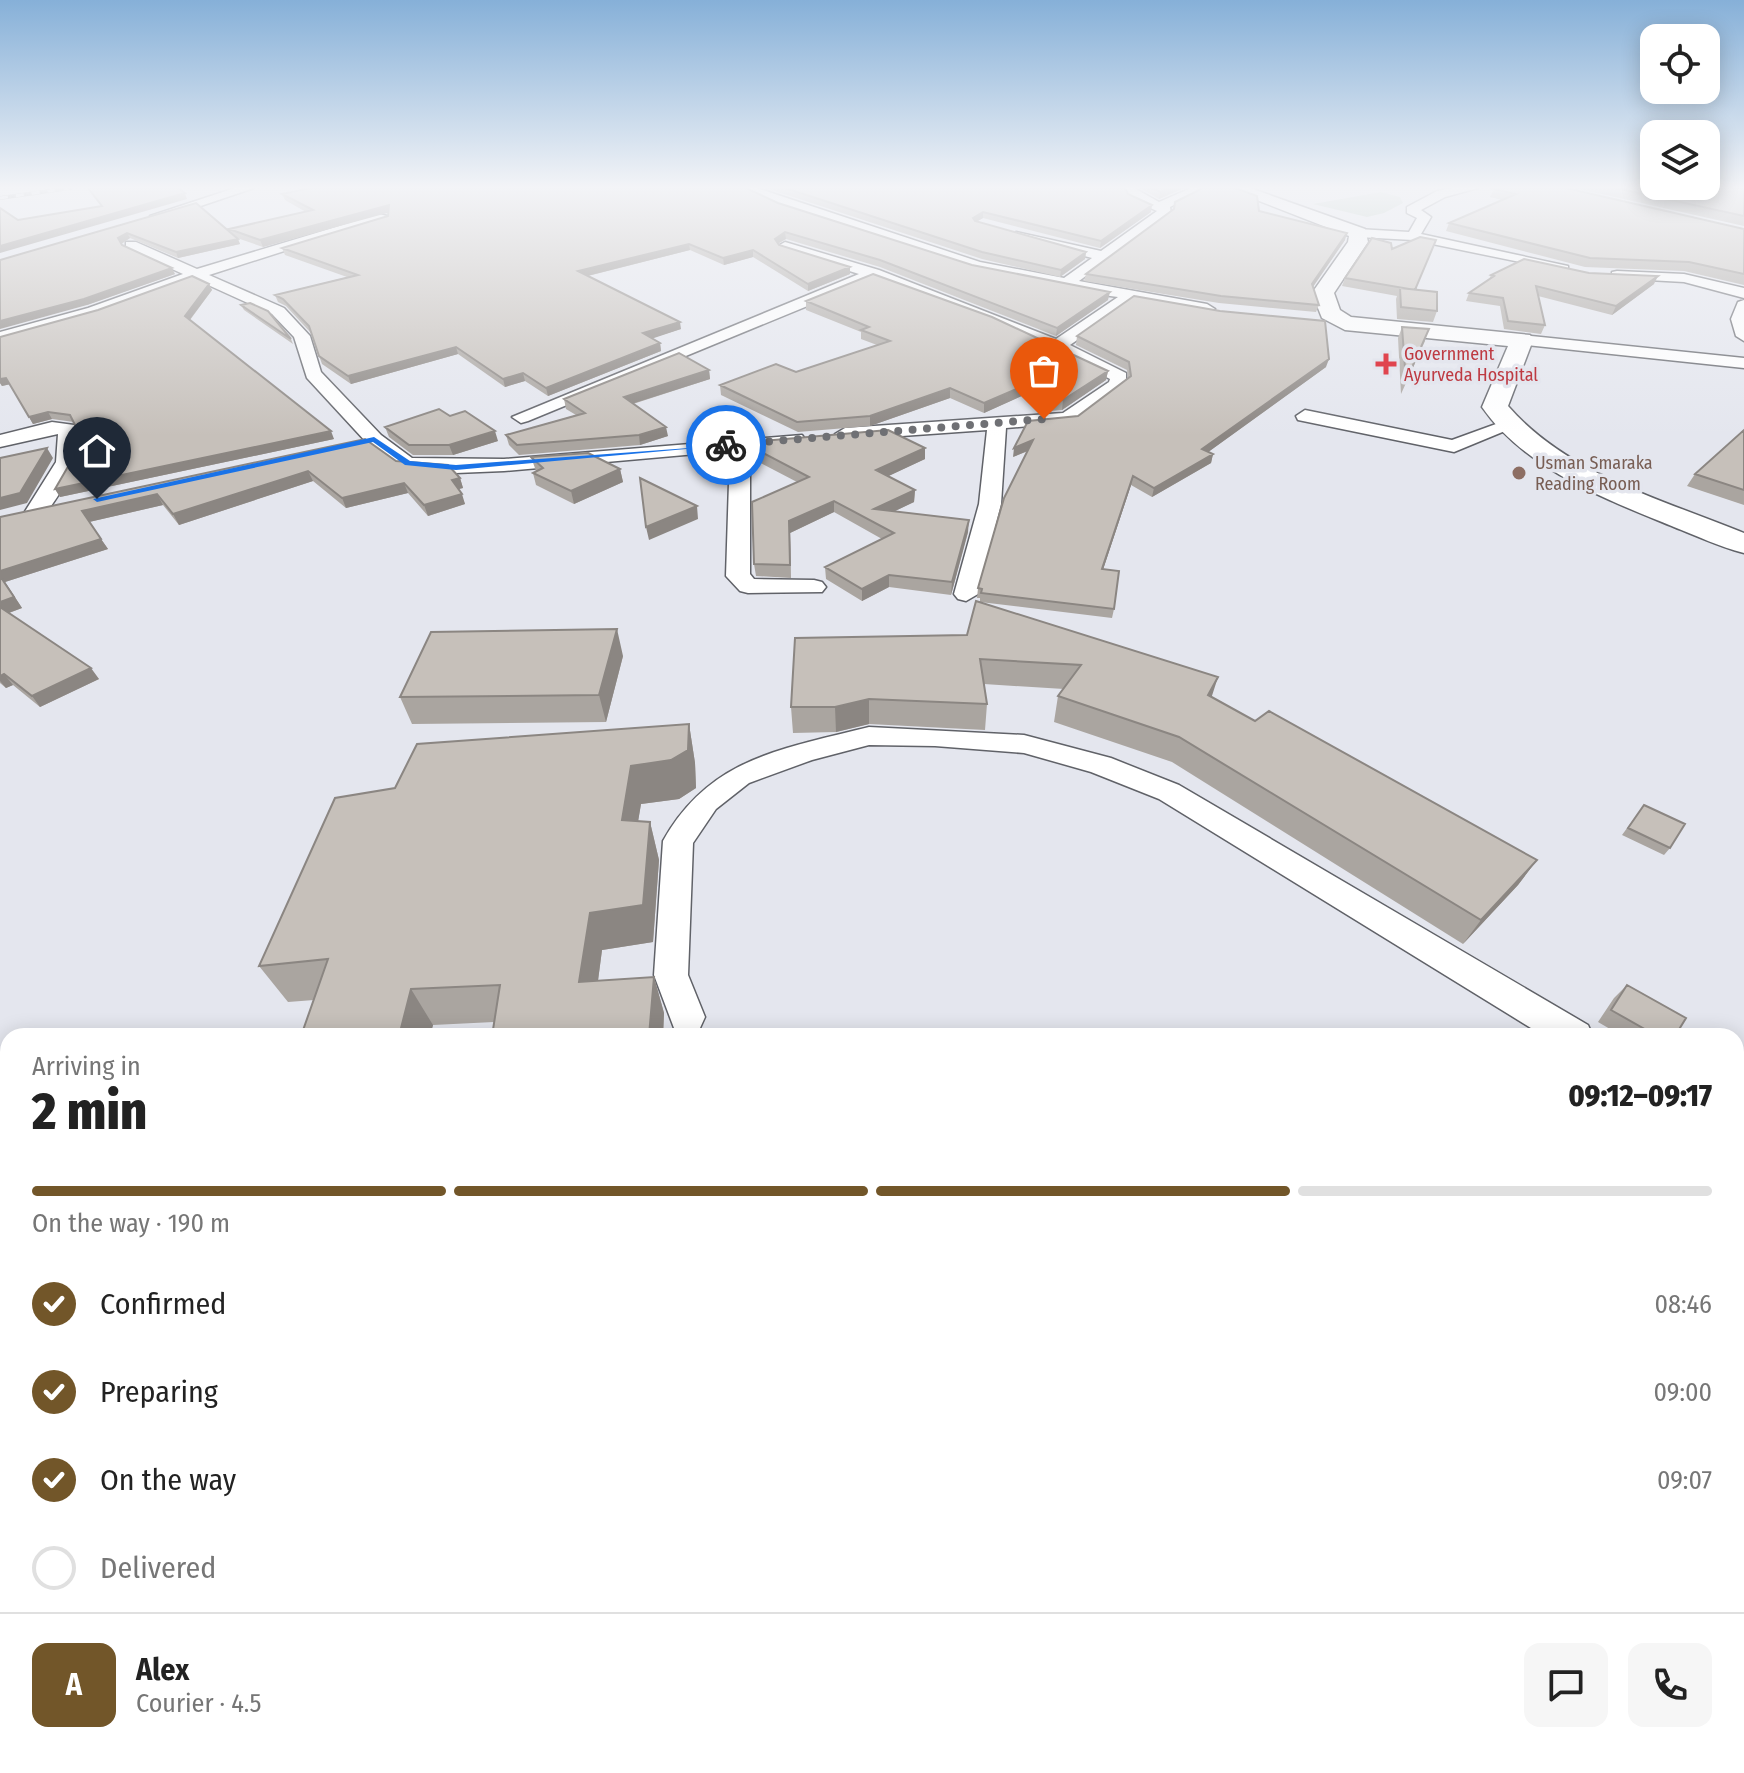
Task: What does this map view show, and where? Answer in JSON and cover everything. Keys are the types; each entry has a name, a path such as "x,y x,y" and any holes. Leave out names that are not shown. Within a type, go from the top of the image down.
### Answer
{"main road":[{"path":"1338,271 1323,293 1330,313 1345,323 1522,340 1509,377 1498,391 1495,407 1507,426 1536,449 1600,482 1744,544"}],"street":[{"path":"194,271 263,301 293,324 302,336 313,374 374,439 407,464 456,467 1068,418 1117,385 1120,377 1060,344 950,298 867,271"},
{"path":"0,337 94,311 206,271"},
{"path":"1005,271 1064,285 1219,311"},
{"path":"1064,285 1083,271"},
{"path":"1577,271 1684,278 1744,293"},
{"path":"521,417 874,273"},
{"path":"1060,344 1131,295"},
{"path":"1744,305 1739,319 1744,336"},
{"path":"1313,322 1345,323"},
{"path":"1522,340 1744,363"},
{"path":"1305,416 1454,446 1507,426"},
{"path":"966,594 990,504 997,422"},
{"path":"0,441 52,428 67,429 70,438 68,458 35,513"},
{"path":"343,446 374,439"},
{"path":"740,443 738,576 748,586 814,587"},
{"path":"12,517 66,506"},
{"path":"687,1017 671,975 678,841 706,802 739,776 803,753 869,736 935,737 1024,744 1101,765 1192,805 1562,1028"},
{"path":"739,776 771,789"}],"building":[{"path":"0,271 164,271 84,299 0,321"},
{"path":"346,271 579,271 680,322 643,333 660,343 546,388 523,373 503,379 456,347 348,376 319,356 309,326 283,299 275,295 358,275"},
{"path":"787,271 841,271 808,284"},
{"path":"908,271 1001,271 1110,292 1057,328"},
{"path":"1090,271 1321,271 1312,284 1319,305 1221,296 1086,274"},
{"path":"1350,271 1423,271 1415,290 1345,278"},
{"path":"1500,271 1579,271 1658,276 1616,306 1536,286 1545,325 1508,321 1503,298 1469,293 1494,276 1491,275"},
{"path":"873,274 992,317 1108,371 1063,400 1038,403 1054,373 984,403 950,388 870,416 797,422 720,385 776,364 796,372 890,341 861,330 869,327 806,301"},
{"path":"192,276 209,284 185,316 331,431 55,489 73,458 76,427 70,415 48,412 29,417 6,378 0,379 0,337 98,310"},
{"path":"1400,288 1437,292 1437,311 1401,307"},
{"path":"1134,296 1220,311 1325,321 1329,359 1202,449 1213,454 1154,488 1133,476 1102,569 1119,571 1114,609 981,593 982,589 978,588 1004,498 1033,440 1014,448 1028,421 1078,416 1131,376 1129,362 1077,336"},
{"path":"250,303 268,311 291,339 241,305"},
{"path":"1402,327 1429,329 1406,381"},
{"path":"679,353 709,370 624,397 666,427 639,435 517,445 506,435 585,413 564,399"},
{"path":"439,409 450,416 465,411 495,431 449,445 409,445 385,427"},
{"path":"888,430 925,448 876,470 915,490 874,509 969,520 952,582 889,575 862,589 825,567 894,533 834,501 789,521 790,565 754,564 752,502 809,477 752,447 752,442"},
{"path":"1744,430 1744,490 1695,474"},
{"path":"365,439 396,461 448,465 460,478 452,480 462,494 424,505 404,483 342,498 308,471 173,514 157,494 82,511 101,539 0,571 0,517"},
{"path":"47,448 20,493 0,498 0,458"},
{"path":"588,453 620,469 571,491 533,473 543,468 531,457"},
{"path":"640,478 697,506 646,527"},
{"path":"0,576 14,597 0,602"},
{"path":"976,601 1218,677 1208,695 1255,721 1269,711 1537,860 1481,920 1179,737 1058,696 1081,665 980,659 987,704 869,699 835,707 791,707 795,638 967,635"},
{"path":"0,607 91,668 32,696 4,674 0,676"},
{"path":"617,629 599,695 400,697 431,632"},
{"path":"689,724 688,750 671,760 631,766 622,820 650,822 643,905 590,913 579,982 654,977 650,1028 493,1028 500,985 411,989 401,1028 304,1028 328,959 259,966 335,798 395,788 417,744"},
{"path":"1644,805 1685,824 1670,848 1628,828"},
{"path":"1627,985 1686,1018 1680,1028 1643,1028 1611,1010"}],"way so far":[{"path":"726,445 1044,419"}],"place":[{"name":"Government Ayurveda Hospital","path":"1386,364"},
{"name":"Usman Smaraka Reading Room","path":"1519,473"}],"route":[{"path":"97,499 374,439 407,464 456,467 726,445"}]}
